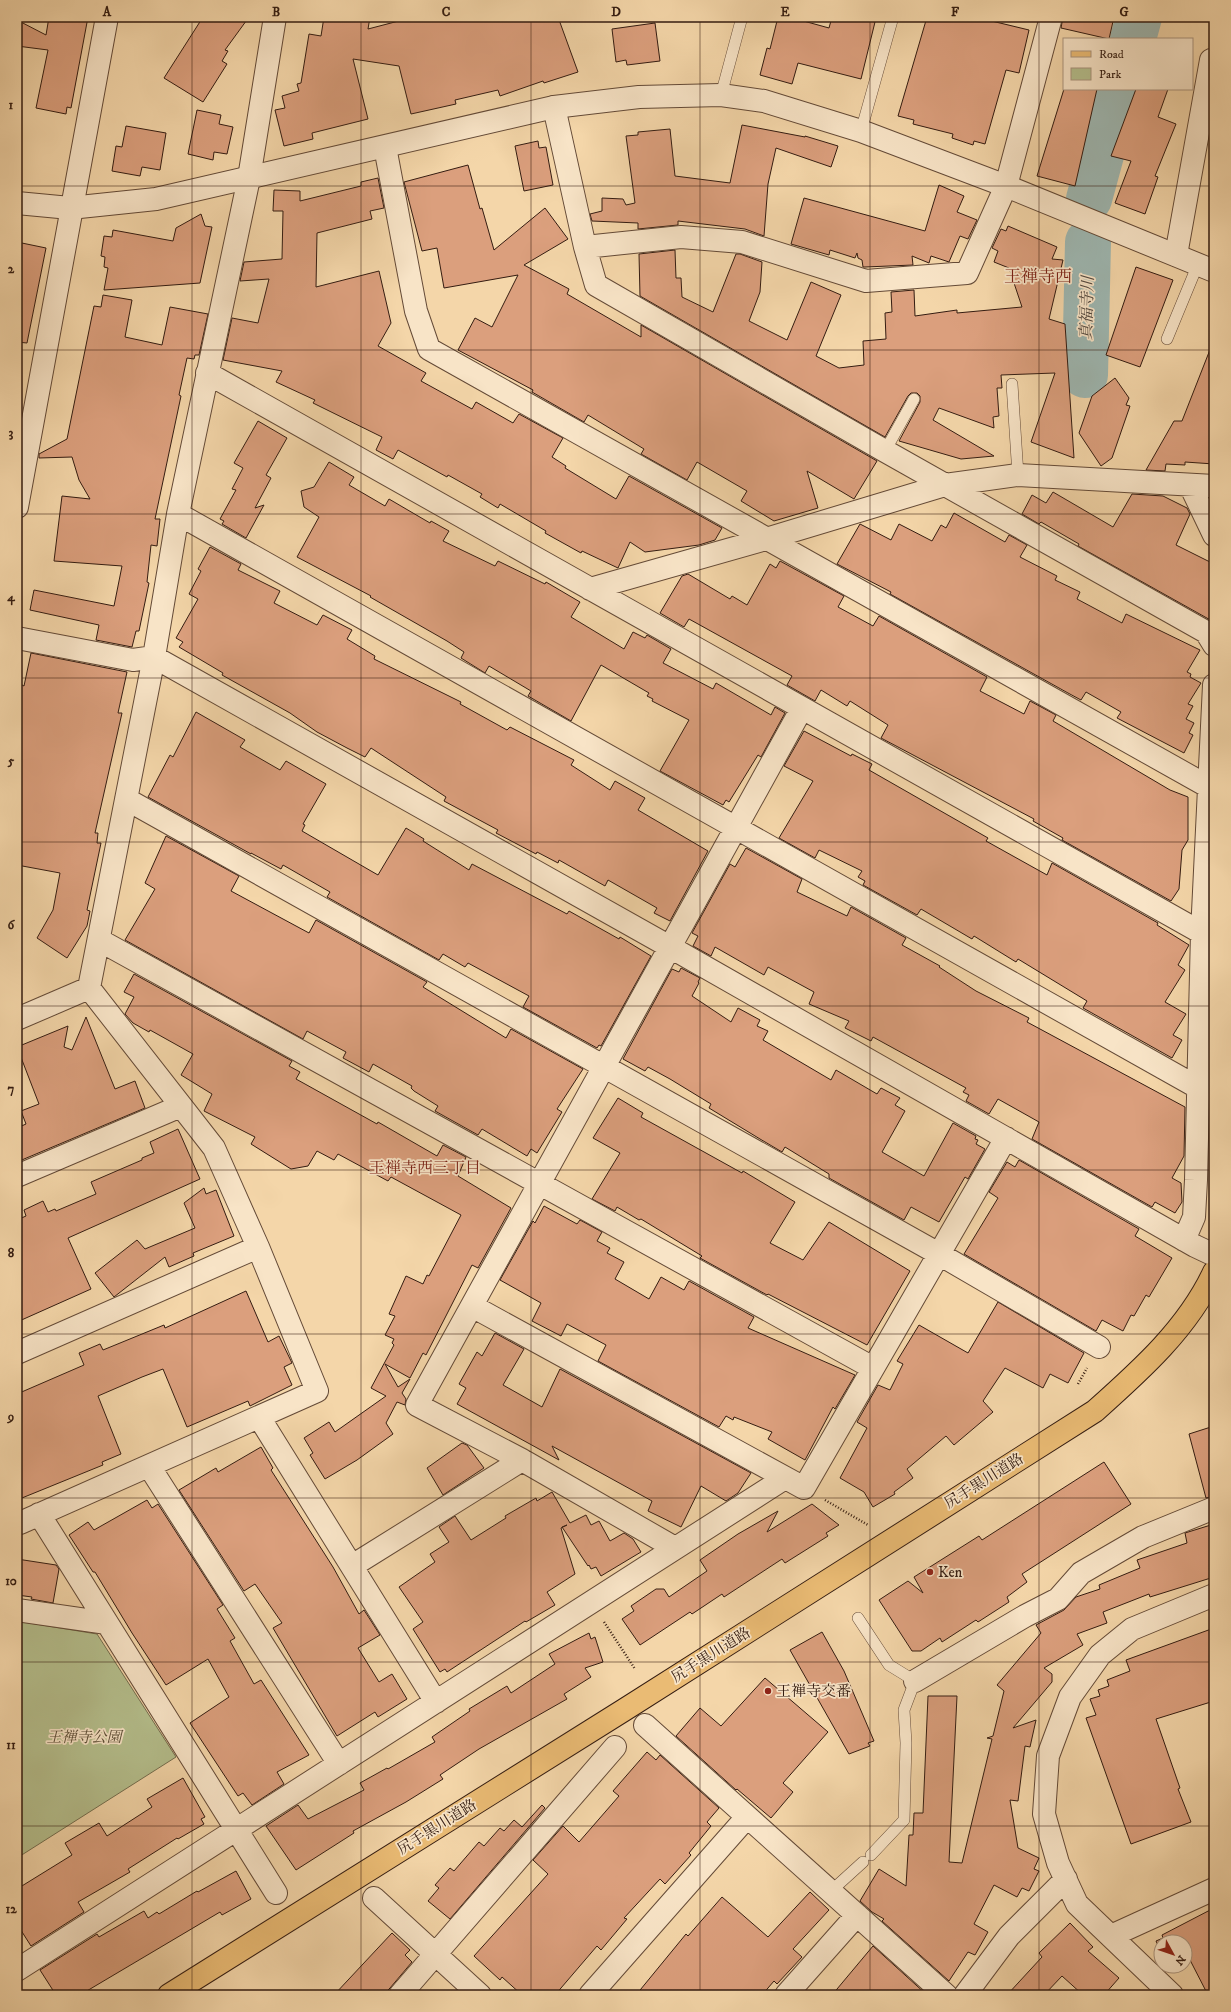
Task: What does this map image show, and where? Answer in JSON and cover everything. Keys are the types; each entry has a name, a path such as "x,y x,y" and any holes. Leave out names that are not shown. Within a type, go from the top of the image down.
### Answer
{"main road":[{"name":"尻手黒川道路","path":"169,1995 624,1710 1095,1411 1147,1365 1195,1307 1214,1272"}],"street":[{"path":"17,507 70,208 107,17"},
{"path":"17,1522 39,1514 149,1466 317,1391 258,1247 214,1148 89,988 154,657 178,514 249,178 276,17"},
{"path":"585,247 681,237 742,242 866,280 967,273 1006,186 1051,17"},
{"path":"1176,255 1211,60"},
{"path":"17,203 70,208 156,199 554,107 639,97 721,95 764,101 861,131 1006,186 1206,268"},
{"path":"554,107 585,247 596,285 885,451 1206,632 1214,645"},
{"path":"385,146 416,310 429,349 1208,787"},
{"path":"207,373 1202,933"},
{"path":"590,589 766,539 945,485 1018,475 1214,486"},
{"path":"1190,485 1214,535"},
{"path":"178,514 1197,1087"},
{"path":"17,638 133,660 154,657 670,947 1184,1240 1214,1255"},
{"path":"1184,1240 1194,1217 1196,1180 1197,1087 1202,933 1214,685"},
{"path":"675,1548 522,1460 417,1405 802,708"},
{"path":"126,799 939,1254 1099,1347"},
{"path":"99,940 873,1368"},
{"path":"17,1019 89,988"},
{"path":"17,1176 181,1106"},
{"path":"472,1306 804,1488 1006,1138"},
{"path":"17,1353 258,1247"},
{"path":"259,1417 436,1702"},
{"path":"352,1566 522,1460"},
{"path":"149,1466 339,1764"},
{"path":"17,1970 785,1478"},
{"path":"915,1681 1025,1616 1058,1599 1082,1573 1143,1537 1214,1508"},
{"path":"39,1514 276,1892"},
{"path":"1172,1995 1077,1904 1058,1863 1044,1814 1048,1756 1070,1697 1100,1655 1132,1629 1214,1595"},
{"path":"17,1610 107,1623"},
{"path":"645,1725 946,1995"},
{"path":"400,1995 616,1747"},
{"path":"590,1995 747,1817"},
{"path":"965,1995 1009,1936 1066,1879"},
{"path":"1111,1936 1214,1889"},
{"path":"374,1898 480,1995"},
{"path":"786,1995 857,1915"}],"lane":[{"path":"721,95 742,17"},
{"path":"861,131 893,17"},
{"path":"1167,339 1206,268"},
{"path":"1012,384 1018,475"},
{"path":"885,451 914,399"},
{"path":"830,1892 867,1859 904,1820 906,1743 904,1710 915,1681 889,1665 858,1618"}],"path":[{"path":"804,1488 868,1525"},
{"path":"591,1603 635,1669"}],"green space":[{"name":"王禅寺公園","path":"17,1621 97,1634 176,1757 17,1858"}],"building":[{"path":"49,17 88,17 71,108 67,107 66,114 36,108 48,50 17,46 17,20 46,35"},
{"path":"203,17 249,17 225,50 228,51 222,61 227,64 203,102 164,78"},
{"path":"324,17 370,17 368,29 414,17 558,17 578,72 544,83 543,81 500,96 498,90 455,100 456,104 411,114 399,66 353,59 368,119 312,133 313,139 284,146 275,110 285,108 282,96 299,91 297,84 301,83 309,34 321,36"},
{"path":"778,17 789,17 829,28 832,17 856,17 875,22 861,79 798,63 792,84 760,75 767,48 770,49"},
{"path":"927,17 975,17 1029,30 1019,73 1006,70 985,144 974,141 973,145 952,138 953,134 913,124 914,120 898,116"},
{"path":"1063,17 1114,17 1109,38 1061,28"},
{"path":"655,23 660,61 627,65 626,60 616,62 612,29"},
{"path":"1064,90 1097,90 1075,186 1037,176"},
{"path":"1136,90 1168,90 1158,117 1176,124 1155,176 1158,177 1145,214 1115,203 1131,161 1111,156"},
{"path":"197,110 221,115 219,124 233,127 227,154 214,152 213,160 188,154"},
{"path":"742,125 805,136 838,146 831,167 776,148 768,184 764,236 745,229 678,221 678,225 638,229 638,223 592,221 590,214 602,211 602,198 623,199 626,205 635,203 626,136 638,135 638,132 670,129 675,176 730,183"},
{"path":"126,126 166,133 160,170 142,167 140,176 112,171 116,146 122,147"},
{"path":"538,141 539,148 546,147 553,185 524,191 515,146"},
{"path":"468,165 480,209 482,208 494,250 545,208 568,239 524,265 569,289 567,294 641,337 641,325 877,461 854,499 807,471 818,508 774,521 741,501 747,491 697,462 687,480 641,454 644,449 588,415 584,422 532,392 533,390 458,350 475,318 492,327 518,275 444,288 437,248 422,251 404,182"},
{"path":"378,178 384,208 370,211 372,219 317,233 316,287 379,271 391,323 378,346 426,373 421,381 472,409 476,402 513,423 519,414 563,438 552,457 566,466 565,468 616,499 629,476 722,528 715,540 699,545 645,552 630,542 618,568 582,551 581,553 545,533 546,531 500,504 498,508 480,497 482,494 398,450 393,459 376,450 382,437 313,403 315,400 276,382 282,371 223,360 232,318 258,323 269,279 240,281 244,262 282,259 283,211 273,211 274,190 300,191 300,201 361,186 361,182"},
{"path":"939,185 964,196 957,212 977,220 968,239 960,236 949,262 931,256 929,263 912,256 913,265 863,267 862,260 858,258 857,253 855,258 830,250 829,255 791,244 804,198 925,231"},
{"path":"201,214 205,226 212,227 200,283 104,290 108,268 104,267 105,257 101,256 104,236 112,237 113,230 173,241 176,228"},
{"path":"1008,226 1057,247 1052,259 1063,260 1049,319 1065,324 1074,458 1031,442 1055,373 1001,375 1002,388 997,388 999,416 993,417 994,428 939,408 933,420 994,456 961,459 899,441 920,402 920,396 917,393 911,393 908,396 885,437 640,296 639,254 675,250 676,278 681,278 682,297 713,312 736,254 740,254 762,262 760,292 749,321 787,340 811,282 841,295 816,356 839,368 864,365 863,341 886,339 885,313 892,312 891,292 914,290 915,316 957,310 957,313 1022,307 1009,268 994,262 998,251 992,248 1001,229 1006,231"},
{"path":"17,242 46,248 27,343 17,342"},
{"path":"1136,267 1173,280 1140,367 1106,355"},
{"path":"103,295 132,300 125,337 162,345 170,307 208,314 199,355 195,355 194,359 187,358 179,395 181,396 155,519 160,519 157,546 151,545 147,582 149,583 139,631 136,631 132,647 96,640 99,625 30,610 34,590 114,606 122,566 54,561 62,496 90,499 79,480 72,457 39,458 39,454 67,439 94,306 101,307"},
{"path":"1213,342 1214,464 1185,462 1185,465 1166,464 1165,471 1146,470 1174,421 1182,421"},
{"path":"1115,378 1129,398 1126,405 1130,406 1112,458 1101,466 1079,433 1092,396"},
{"path":"258,421 287,438 266,475 271,478 255,508 264,505 246,538 222,524 224,521 220,519 236,490 232,489 243,468 234,463"},
{"path":"329,462 354,477 349,485 385,506 389,499 430,523 431,521 449,531 443,541 495,566 498,561 545,584 546,582 580,602 571,617 624,649 633,632 645,638 647,635 671,649 663,663 713,689 716,683 771,715 775,707 785,713 761,757 758,755 729,802 726,800 723,805 660,771 689,720 652,701 653,699 647,696 649,693 601,665 571,721 528,696 531,691 489,666 485,673 461,658 464,652 447,641 370,597 371,596 297,557 319,517 304,507 301,491 314,487"},
{"path":"1053,492 1113,527 1132,494 1163,496 1187,508 1190,514 1176,545 1214,564 1214,622 1078,546 1079,544 1041,522 1039,524 1022,514 1032,495 1046,503"},
{"path":"954,513 1005,542 1009,535 1027,545 1020,557 1057,576 1055,580 1080,592 1077,599 1122,623 1126,614 1200,650 1187,672 1191,674 1190,677 1201,683 1188,704 1193,706 1186,719 1194,723 1189,733 1193,735 1184,753 1117,718 1121,712 1086,692 1081,700 890,594 891,592 837,564 860,524 891,540 899,524 932,541 941,525 946,528"},
{"path":"210,547 241,564 238,570 280,591 274,603 317,625 323,615 352,630 347,639 375,656 374,659 461,702 460,704 507,730 510,727 574,760 571,765 610,790 615,781 645,798 638,810 708,851 670,921 654,913 657,908 608,880 605,886 559,860 558,863 537,852 536,854 496,833 498,830 444,801 446,797 371,748 365,757 347,748 317,732 290,713 222,675 223,673 179,647 183,642 176,638 198,599 189,594 201,571 198,569"},
{"path":"780,561 844,596 838,607 873,626 879,616 987,677 980,691 1024,714 1030,701 1056,715 1053,721 1170,790 1188,797 1188,840 1182,850 1179,889 1171,901 1062,840 1063,838 1033,821 1034,819 881,738 888,725 850,701 847,706 821,690 815,701 787,685 792,676 689,619 684,627 660,613 682,576 688,574 730,599 732,596 747,605 770,564 776,568"},
{"path":"31,653 127,672 118,713 122,713 95,833 98,833 97,843 101,843 87,910 90,911 87,926 67,958 37,938 53,910 60,873 17,865 17,697 20,684 24,686"},
{"path":"196,712 245,740 240,747 280,770 286,761 326,784 303,824 305,825 302,831 378,875 406,828 424,839 423,841 469,870 472,864 567,914 569,911 619,939 620,937 651,956 601,1046 599,1045 597,1048 523,1007 529,996 468,963 465,967 443,954 439,960 327,897 330,892 283,865 281,869 251,854 148,797 170,755 173,757"},
{"path":"804,731 851,756 852,754 872,764 869,770 988,838 986,841 1047,875 1052,863 1158,923 1157,925 1189,945 1178,965 1185,970 1165,1002 1186,1014 1173,1035 1182,1040 1172,1058 1083,1008 1087,1001 1018,959 1016,962 974,936 972,939 921,909 917,915 863,885 865,881 858,877 862,871 819,850 815,858 779,838 813,781 784,766"},
{"path":"166,836 239,876 231,891 309,933 316,920 427,982 423,987 506,1038 511,1029 583,1069 557,1109 562,1112 537,1153 531,1149 527,1156 482,1129 478,1135 435,1111 438,1106 414,1091 411,1088 412,1086 373,1064 369,1072 343,1058 346,1052 307,1031 303,1039 125,940 155,889 145,883"},
{"path":"746,848 802,879 797,892 847,916 851,907 906,938 902,945 940,966 939,967 976,991 1029,1018 1027,1022 1185,1107 1184,1156 1172,1178 1181,1183 1182,1202 1175,1213 1155,1202 1152,1207 1032,1139 1039,1122 998,1099 989,1114 966,1101 969,1095 963,1092 966,1088 873,1037 871,1041 845,1028 849,1021 809,1004 814,992 768,967 764,975 715,947 711,956 693,946 698,936 692,933 730,864 735,867"},
{"path":"681,968 700,978 692,996 731,1022 738,1008 760,1020 757,1026 768,1031 763,1040 831,1080 836,1070 877,1094 881,1088 900,1098 895,1105 905,1111 882,1152 924,1176 953,1123 976,1136 975,1139 978,1140 976,1144 985,1149 968,1179 965,1177 939,1222 911,1207 904,1220 829,1178 829,1174 785,1147 782,1152 760,1139 709,1108 711,1104 670,1079 648,1067 645,1071 623,1059 672,969 679,972"},
{"path":"134,974 292,1061 289,1066 300,1072 296,1079 377,1124 378,1122 437,1156 443,1145 466,1157 458,1176 511,1208 478,1268 472,1265 426,1355 423,1353 410,1378 385,1364 398,1387 410,1379 402,1393 406,1399 405,1405 397,1402 386,1423 393,1434 357,1460 325,1479 310,1455 313,1453 304,1438 329,1422 335,1432 386,1396 371,1388 394,1345 392,1343 394,1339 385,1335 395,1316 389,1314 406,1276 423,1284 427,1275 429,1276 461,1215 391,1177 388,1181 338,1154 334,1160 317,1151 308,1166 291,1169 251,1144 255,1137 204,1111 212,1094 181,1075 193,1054 150,1030 149,1032 133,1023 125,1014 134,997 124,992"},
{"path":"86,1017 115,1089 135,1081 145,1108 17,1162 17,1128 26,1124 21,1111 39,1104 17,1047 68,1026 64,1047 72,1050"},
{"path":"618,1098 643,1113 641,1117 742,1173 743,1171 795,1202 770,1243 803,1260 829,1222 910,1271 867,1345 768,1294 767,1295 700,1258 702,1256 641,1219 639,1220 617,1207 615,1211 592,1199 620,1153 593,1138"},
{"path":"1210,1111 1214,1113 1214,1139 1210,1139"},
{"path":"178,1129 200,1179 68,1238 91,1289 17,1322 17,1220 26,1216 24,1210 43,1201 48,1212 55,1209 56,1211 96,1194 91,1182 142,1160 142,1158 154,1153 150,1142"},
{"path":"1019,1160 1139,1229 1135,1236 1172,1258 1149,1297 1146,1295 1134,1316 1131,1315 1123,1331 1102,1320 1096,1331 964,1254 998,1198 989,1192 1007,1162 1015,1167"},
{"path":"204,1188 206,1194 216,1190 234,1236 193,1253 194,1256 169,1267 165,1257 114,1297 95,1273 137,1240 145,1249 195,1228 184,1203"},
{"path":"544,1206 577,1224 580,1220 602,1232 597,1241 610,1248 607,1253 624,1262 615,1279 649,1299 661,1277 684,1290 689,1281 754,1317 748,1328 855,1375 835,1409 833,1407 805,1460 768,1439 772,1432 734,1417 733,1420 726,1416 719,1427 598,1361 606,1345 567,1324 561,1336 532,1321 541,1303 500,1280 533,1221 535,1223"},
{"path":"246,1291 268,1342 279,1336 292,1363 284,1367 292,1385 250,1406 248,1401 187,1427 163,1369 142,1377 98,1396 121,1454 102,1462 103,1465 17,1500 17,1394 84,1365 79,1353 100,1344 103,1350 164,1325 165,1328"},
{"path":"998,1302 1084,1353 1068,1383 1050,1374 1043,1388 1005,1368 983,1401 993,1412 954,1445 946,1436 907,1469 913,1478 894,1492 895,1494 873,1507 864,1492 840,1478 867,1428 857,1422 878,1385 890,1390 903,1364 897,1361 919,1325 968,1353"},
{"path":"495,1333 524,1349 503,1385 542,1407 560,1369 751,1473 738,1493 726,1501 701,1486 681,1527 648,1511 652,1501 552,1446 559,1460 457,1404 466,1388 459,1384 477,1352 482,1356"},
{"path":"1214,1426 1214,1496 1206,1498 1189,1434"},
{"path":"462,1443 467,1445 484,1468 443,1495 427,1468"},
{"path":"261,1447 273,1468 271,1470 333,1567 359,1614 364,1610 380,1635 358,1648 379,1682 392,1674 407,1699 378,1717 375,1712 337,1736 273,1628 282,1623 255,1584 244,1591 179,1490 216,1468 218,1472"},
{"path":"1104,1462 1131,1504 1022,1574 1027,1582 1007,1597 1009,1602 978,1622 976,1620 942,1642 940,1638 921,1651 912,1651 879,1600 908,1581 923,1593 914,1577 979,1536 982,1540"},
{"path":"552,1492 570,1523 586,1515 591,1525 599,1521 610,1541 624,1533 633,1539 641,1552 601,1576 596,1567 591,1569 589,1565 588,1566 562,1527 561,1528 575,1574 547,1592 555,1605 526,1622 525,1621 447,1672 445,1669 440,1672 413,1629 423,1622 399,1587 435,1562 430,1554 449,1542 439,1527 455,1516 471,1540 506,1518 505,1516 536,1498 537,1501"},
{"path":"147,1500 152,1508 158,1504 223,1605 217,1609 235,1638 230,1641 254,1684 261,1680 309,1755 277,1772 284,1784 252,1805 243,1793 238,1796 190,1723 229,1697 208,1659 166,1685 95,1572 93,1572 69,1535 88,1522 94,1530"},
{"path":"812,1504 839,1525 826,1533 828,1536 785,1563 782,1559 724,1597 722,1594 692,1614 690,1612 640,1645 622,1619 634,1611 631,1606 656,1589 664,1589 669,1597 707,1571 700,1560 738,1534 778,1511 767,1532"},
{"path":"1214,1524 1214,1577 1150,1597 1149,1594 1103,1612 1107,1623 1077,1634 1083,1645 1044,1668 1052,1674 1052,1682 1013,1728 1036,1720 1030,1747 1025,1746 1018,1801 1010,1800 1018,1848 1039,1858 1034,1869 1039,1871 1029,1891 1022,1888 1017,1897 994,1885 974,1924 988,1932 975,1955 968,1952 949,1981 882,1921 884,1919 872,1912 860,1901 879,1869 906,1886 909,1835 913,1835 914,1813 923,1813 928,1696 957,1696 949,1862 962,1863 992,1739 987,1738 993,1736 1004,1691 997,1685 1041,1633 1036,1625 1064,1610 1076,1597 1100,1589 1099,1585 1140,1568 1137,1560 1187,1543 1185,1533"},
{"path":"17,1559 56,1565 59,1569 53,1603 31,1599 32,1597 17,1595"},
{"path":"1214,1628 1214,1701 1156,1719 1180,1788 1178,1789 1191,1822 1131,1844 1086,1718 1096,1715 1090,1699 1100,1696 1098,1690 1109,1686 1107,1680 1130,1671 1126,1660"},
{"path":"822,1632 844,1671 874,1741 868,1743 870,1746 849,1754 790,1650"},
{"path":"589,1633 591,1639 595,1637 603,1662 585,1668 591,1677 564,1694 567,1699 479,1749 440,1775 443,1779 406,1802 353,1831 354,1833 296,1870 266,1826 298,1805 308,1819 364,1790 360,1783 435,1742 432,1737 470,1711 469,1709 507,1686 511,1693 555,1664 549,1654"},
{"path":"765,1678 828,1732 783,1783 793,1792 771,1818 737,1789 736,1790 676,1736 700,1708 721,1726"},
{"path":"647,1752 656,1760 660,1755 719,1808 707,1822 711,1826 689,1853 691,1855 665,1884 660,1879 624,1918 627,1919 601,1950 597,1946 555,1995 522,1995 502,1977 500,1980 474,1956 548,1874 533,1860 563,1826 579,1842 619,1796 613,1791"},
{"path":"183,1778 205,1817 201,1819 204,1824 178,1839 177,1838 128,1869 130,1872 78,1902 84,1912 31,1946 17,1924 17,1889 72,1855 65,1843 99,1823 107,1836 152,1807 147,1799"},
{"path":"542,1805 545,1808 450,1919 428,1901 439,1888 435,1885 450,1868 454,1871 479,1842 484,1846 500,1828 504,1831 514,1820 522,1827"},
{"path":"236,1871 251,1899 222,1915 220,1912 80,1995 56,1995 40,1970 97,1934 99,1937 144,1911 148,1918 157,1912 159,1914 197,1891 198,1892"},
{"path":"810,1892 829,1910 793,1949 802,1957 777,1984 774,1981 762,1995 636,1995 686,1934 688,1936 722,1897 768,1937"},
{"path":"1214,1908 1214,1995 1208,1995 1193,1966 1193,1934 1164,1934"},
{"path":"1070,1923 1093,1947 1088,1951 1119,1978 1104,1995 1083,1995 1062,1976 1044,1995 1007,1995 1042,1957 1039,1953"},
{"path":"392,1933 410,1950 405,1955 412,1962 390,1988 383,1995 334,1995"},
{"path":"873,1946 927,1995 832,1995"}],"waterway":[{"name":"真福寺川","path":"1133,38 1139,17"},
{"name":"真福寺川","path":"1089,199 1119,90"},
{"name":"真福寺川","path":"1085,375 1088,242"}],"place":[{"name":"Ken","path":"930,1572"},
{"name":"王禅寺交番","path":"768,1691"}],"district":[{"name":"王禅寺西","path":"1038,277"},
{"name":"王禅寺西三丁目","path":"425,1168"}]}
